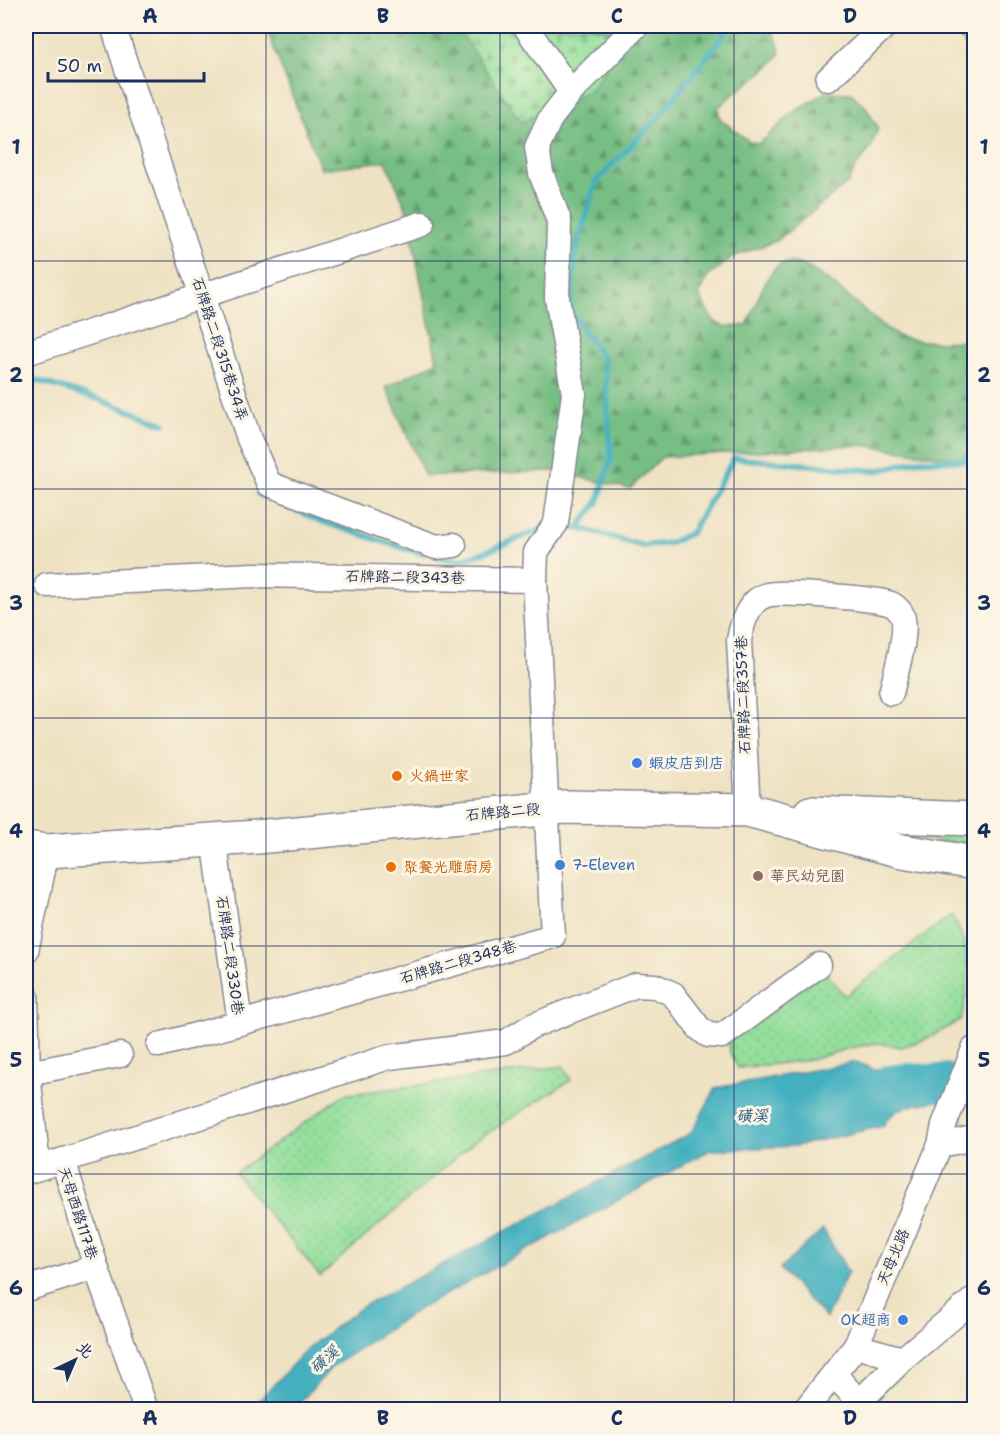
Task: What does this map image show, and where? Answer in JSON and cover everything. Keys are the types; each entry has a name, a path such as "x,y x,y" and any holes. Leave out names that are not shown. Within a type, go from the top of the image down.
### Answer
{"street":[{"name":"石牌路二段315巷34弄","path":"113,26 249,439 269,484 436,547 454,545"},
{"path":"525,26 571,92"},
{"path":"547,807 535,580 536,552 556,523 574,394 557,298 559,221 541,173 537,147 550,119 571,92 636,26"},
{"path":"828,79 885,26"},
{"path":"970,26 975,29"},
{"path":"26,353 422,224"},
{"name":"石牌路二段343巷","path":"47,585 253,575 535,580"},
{"name":"石牌路二段357巷","path":"748,810 739,640 742,623 752,605 766,596 839,596 892,604 901,613 905,624 891,693"},
{"name":"石牌路二段","path":"36,849 214,839 547,807 748,810 973,868"},
{"name":"石牌路二段348巷","path":"240,1023 553,936 547,807"},
{"path":"748,810 975,819"},
{"name":"石牌路二段330巷","path":"159,1045 240,1023 214,839"},
{"path":"26,951 36,849"},
{"path":"63,1160 389,1057 506,1042 532,1026 636,986 655,986 673,994 699,1028 708,1035 722,1036 819,965"},
{"path":"26,996 32,1170"},
{"name":"天母北路","path":"805,1410 856,1346 975,1049"},
{"path":"28,1073 120,1055"},
{"path":"942,1135 975,1138"},
{"name":"天母西路117巷","path":"32,1170 63,1160 96,1268 146,1410"},
{"name":"天母西路117巷","path":"26,1289 96,1268"},
{"path":"834,1374 859,1402 903,1359 974,1299"},
{"path":"856,1346 903,1359"}],"green space":[{"path":"265,26 769,26 778,43 780,54 766,69 718,108 720,119 750,142 760,143 792,113 827,92 851,93 866,107 878,128 871,148 856,166 848,183 776,241 732,257 707,278 699,294 707,311 721,325 747,325 774,269 791,262 806,267 823,277 874,319 901,337 928,342 974,340 974,461 860,445 662,457 630,489 553,471 425,476 386,387 437,362 406,208 386,161 321,169"},
{"path":"456,26 590,26 625,37 591,90 521,122"},
{"path":"974,827 974,845 885,834"},
{"path":"951,915 963,940 968,966 961,1020 924,1040 901,1047 877,1043 810,1060 738,1068 730,1053 729,1042 825,971 845,996"},
{"path":"563,1066 571,1080 475,1141 320,1276 235,1173 343,1095"}],"water":[{"name":"磺溪","path":"856,1062 873,1069 949,1064 933,1102 898,1110 887,1119 883,1126 796,1146 710,1150 419,1309 332,1367 294,1409 251,1409 308,1348 360,1308 691,1133 716,1088"},
{"path":"823,1229 848,1272 826,1318 780,1269"}],"waterway":[{"path":"578,528 598,502 611,458 604,359 569,311 576,250 596,182 661,114 731,26"},
{"path":"26,377 101,400 164,424"},
{"path":"558,529 578,528 643,546 670,543 691,533 734,458 876,471 920,460 974,461"},
{"path":"258,494 326,523 422,554"},
{"path":"438,557 458,560 477,555 542,529"},
{"name":"磺溪","path":"889,1084 906,1082 974,1085"}],"place":[{"name":"蝦皮店到店","path":"637,763"},
{"name":"火鍋世家","path":"397,776"},
{"name":"7-Eleven","path":"560,865"},
{"name":"聚餐光雕廚房","path":"391,867"},
{"name":"華民幼兒園","path":"758,876"},
{"name":"OK超商","path":"903,1320"}]}
